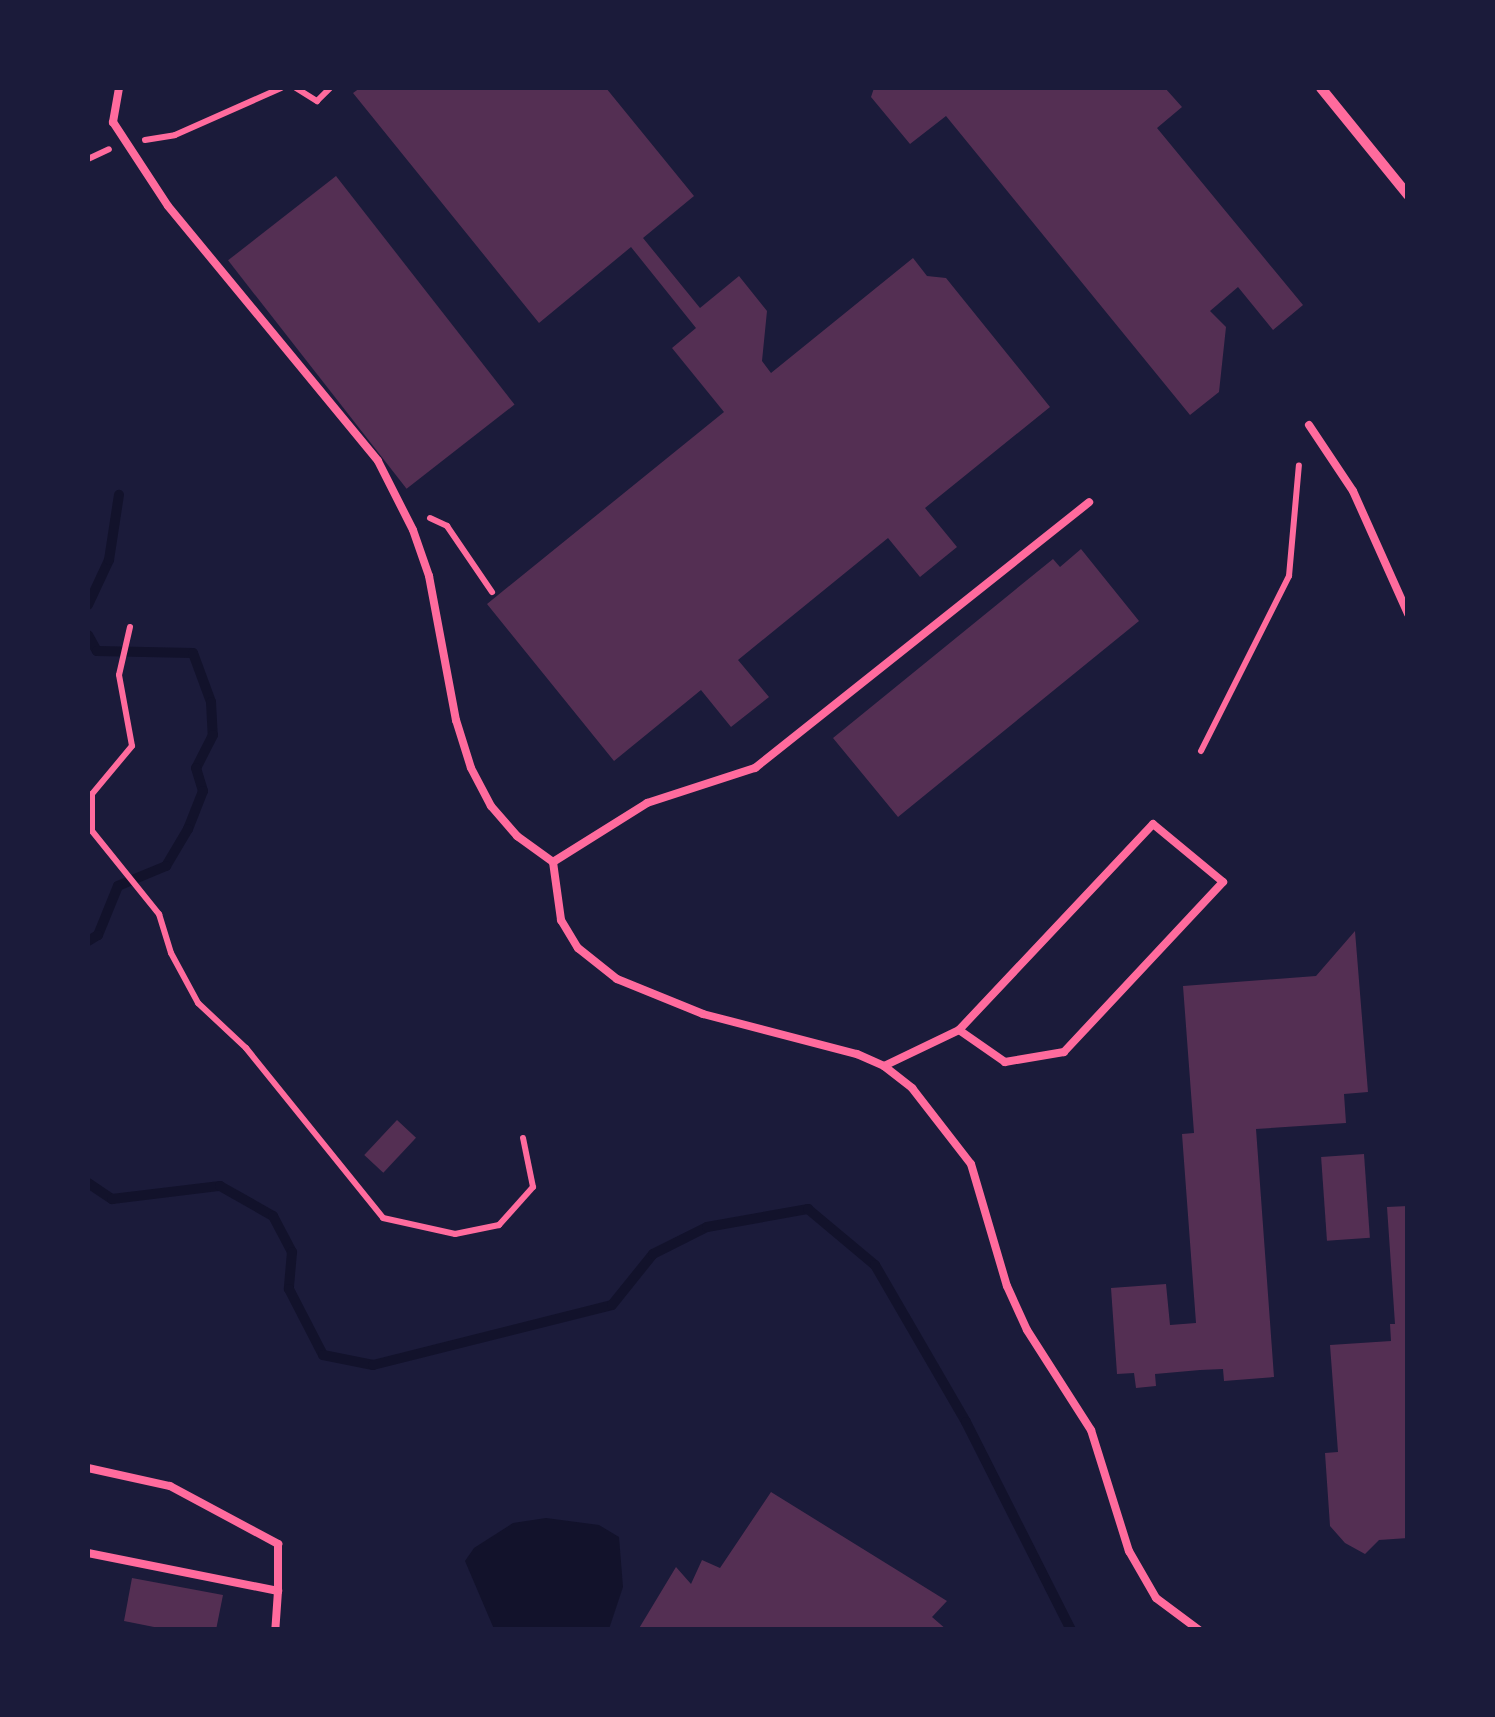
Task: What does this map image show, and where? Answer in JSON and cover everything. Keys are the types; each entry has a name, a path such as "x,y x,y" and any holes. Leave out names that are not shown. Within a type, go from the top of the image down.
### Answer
{"street":[{"path":"1321,88 1408,194"}],"lane":[{"path":"119,88 113,122 168,206 378,461 407,517 429,576 456,720 471,768 490,806 517,836 554,862 561,920 578,948 617,978 703,1014 857,1054 884,1066 912,1088 971,1164 1007,1286 1027,1330 1091,1430 1129,1550 1156,1598 1199,1630"},
{"path":"1309,425 1353,491 1408,614"},
{"path":"554,862 647,802 755,768 1089,502"},
{"path":"884,1066 958,1030 1153,824 1223,882 1064,1052 1006,1062 958,1030"},
{"path":"88,1468 170,1486 278,1544 275,1630"},
{"path":"88,1552 278,1590"}],"path":[{"path":"88,159 127,144 176,135 280,88"},
{"path":"296,88 317,101 330,88"},
{"path":"1201,750 1289,576 1299,465"},
{"path":"407,517 432,518 447,526 492,592"},
{"path":"130,627 119,675 132,746 92,794 92,831 159,914 171,953 198,1003 246,1048 384,1218 455,1234 500,1225 532,1186 523,1138"}],"shaded area":[{"path":"546,1518 599,1525 619,1537 623,1587 609,1629 494,1629 465,1561 474,1548 513,1523"}],"building":[{"path":"360,88 606,88 694,196 643,238 700,308 739,276 767,311 762,361 771,373 913,258 927,276 946,278 1050,407 925,508 957,547 920,577 888,538 738,660 769,697 731,727 701,690 614,761 487,604 724,412 672,348 696,328 631,247 539,323 353,93"},
{"path":"874,88 1165,88 1182,107 1157,128 1303,305 1273,330 1238,287 1210,311 1226,327 1219,392 1190,415 946,116 910,144 871,97"},
{"path":"336,176 515,405 407,489 228,260"},
{"path":"1081,549 1139,621 898,817 833,738 1053,559 1060,567"},
{"path":"1355,931 1368,1092 1344,1094 1346,1123 1256,1129 1274,1377 1224,1381 1223,1369 1200,1370 1155,1374 1156,1386 1136,1388 1134,1373 1117,1374 1111,1288 1166,1284 1170,1325 1196,1323 1182,1134 1194,1133 1183,986 1316,976"},
{"path":"397,1120 416,1138 383,1173 364,1155"},
{"path":"1364,1154 1370,1238 1327,1241 1321,1157"},
{"path":"1408,1206 1408,1538 1379,1540 1365,1554 1345,1543 1330,1526 1325,1453 1338,1452 1330,1345 1391,1341 1390,1324 1395,1324 1387,1207"},
{"path":"771,1492 947,1601 932,1617 947,1630 638,1630 676,1567 691,1584 702,1560 720,1568"},
{"path":"132,1578 223,1595 216,1630 169,1630 124,1621"}],"waterway":[{"path":"88,605 109,560 119,495"},
{"path":"88,635 97,651 193,653 211,702 213,735 196,768 203,791 188,829 166,866 118,886 98,935 88,941"},
{"path":"88,1183 112,1199 220,1186 273,1216 292,1252 289,1289 323,1355 373,1365 612,1305 653,1254 707,1227 808,1209 875,1265 966,1422 1071,1630"}]}
